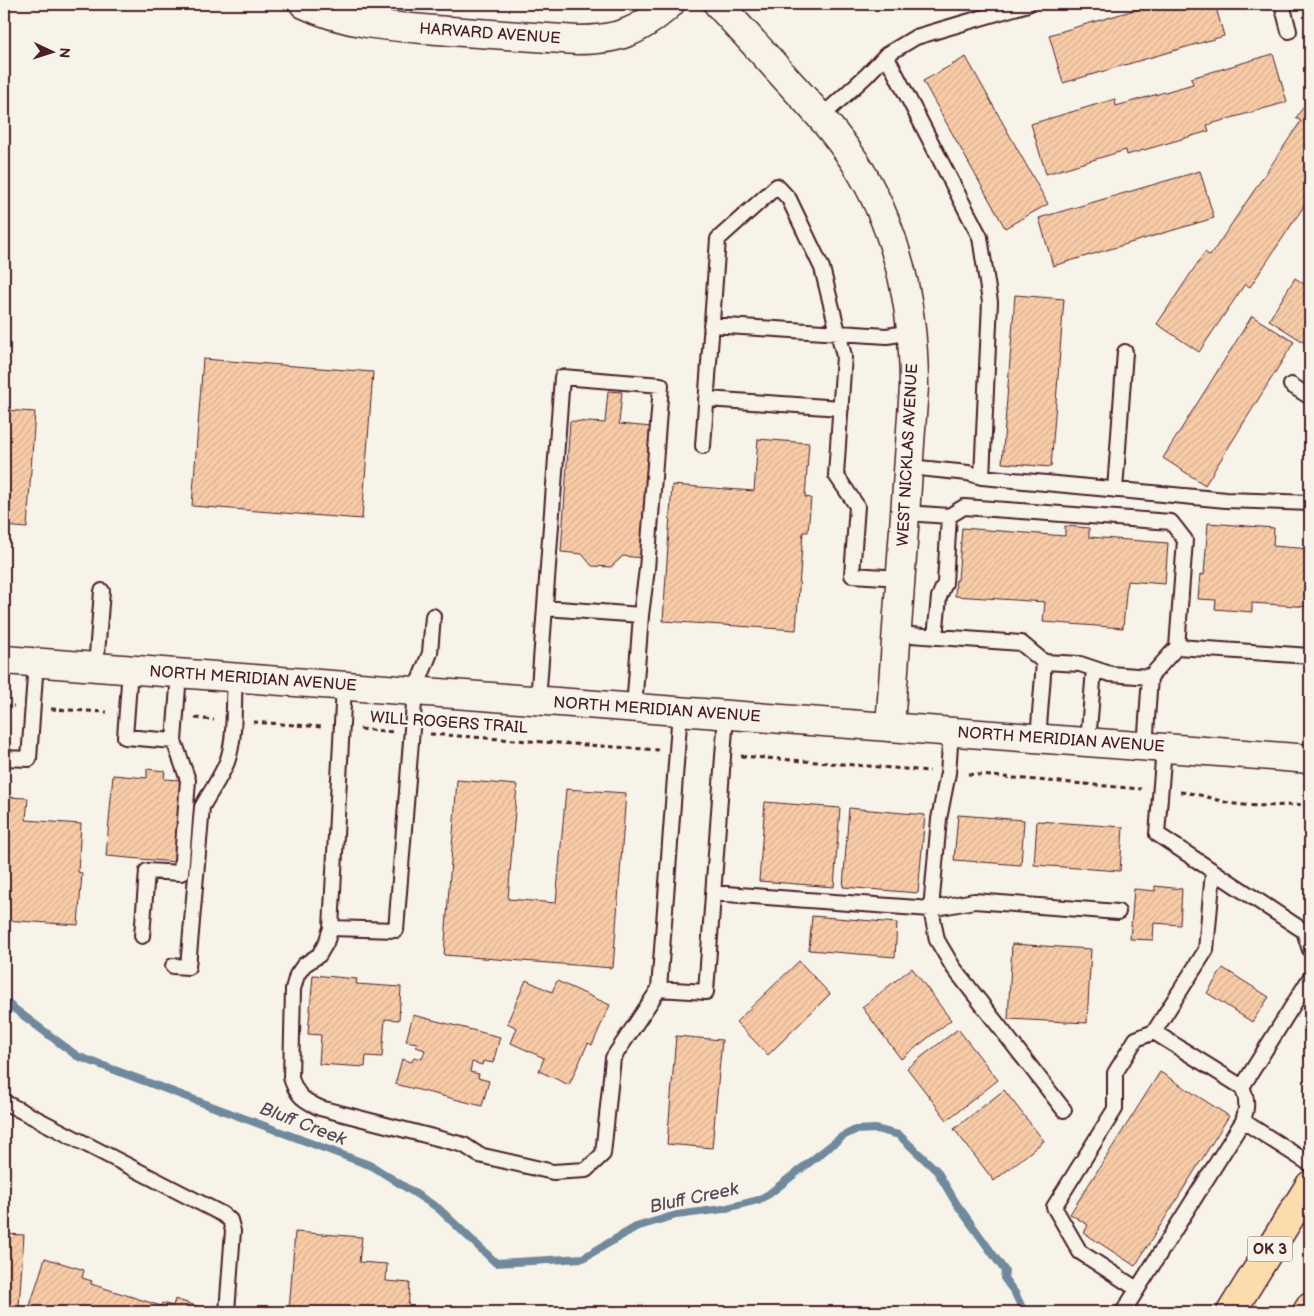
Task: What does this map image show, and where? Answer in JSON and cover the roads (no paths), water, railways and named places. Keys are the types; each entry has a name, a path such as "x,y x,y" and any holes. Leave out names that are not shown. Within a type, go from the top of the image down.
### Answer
{"highway":[{"name":"OK 3","path":"1230,1312 1310,1185"},
{"path":"1307,1312 1310,1306"}],"main road":[{"name":"HARVARD AVENUE","path":"304,4 351,20 387,26 576,40 598,40 617,37 637,29 670,4"},
{"name":"WEST NICKLAS AVENUE","path":"718,4 821,117 855,162 888,228 901,273 912,332 914,387 890,727"},
{"name":"NORTH MERIDIAN AVENUE","path":"4,660 1310,759"}],"lane":[{"path":"821,117 886,55 916,37 1028,4"},
{"path":"1282,4 1290,30"},
{"path":"886,55 980,237 990,302 982,477"},
{"path":"703,446 718,239 777,186 789,199 822,268 840,334 844,356 836,476 857,506 852,575 901,578"},
{"path":"711,325 887,336 912,332"},
{"path":"1115,490 1125,352"},
{"path":"538,701 562,377 631,382 661,385 634,708"},
{"path":"1291,385 1310,397"},
{"path":"706,399 841,408"},
{"path":"909,467 968,473 982,477 1115,490 1226,500 1310,504"},
{"path":"906,513 949,516 964,507 1171,522 1185,540 1177,648 1150,677 1157,834 1304,931 1310,950"},
{"path":"936,636 939,597 945,583 949,516"},
{"path":"96,667 102,591"},
{"path":"545,608 641,615"},
{"path":"331,928 396,930 415,691 430,653 433,616"},
{"path":"897,634 1021,643 1044,662 1080,664 1110,674 1150,677"},
{"path":"1177,648 1310,656"},
{"path":"4,758 29,759 36,662"},
{"path":"1038,739 1044,662"},
{"path":"130,669 125,737 174,741"},
{"path":"1088,742 1094,669"},
{"path":"142,936 147,871 181,873 188,780 174,741 179,673"},
{"path":"173,966 188,967 202,807 223,770 231,747 235,677"},
{"path":"344,686 331,928 319,956 304,965 297,975 294,989 291,1078 296,1092 306,1101 336,1113 464,1145 479,1155 552,1172 586,1170 602,1154 613,1058 659,989 680,711"},
{"path":"659,989 706,992 726,714"},
{"path":"951,732 948,773 939,819 931,909 937,940 953,967 1064,1110"},
{"path":"1137,1289 1080,1252 1054,1207 1115,1109 1115,1073 1136,1039 1154,1032 1206,950 1213,872"},
{"path":"713,893 931,909 974,901 1118,912"},
{"path":"1242,1087 1310,978"},
{"path":"1123,1312 1243,1121 1247,1108 1247,1097 1242,1087 1154,1032"},
{"path":"4,1102 222,1214 230,1220 233,1231 227,1312"},
{"path":"1243,1121 1310,1164"}],"waterway":[{"name":"Bluff Creek","path":"4,1001 77,1056 372,1166 438,1208 496,1263 583,1258 636,1227 676,1215 723,1209 758,1200 769,1194 843,1136 855,1130 876,1129 899,1135 937,1171 956,1203 1005,1271 1004,1278 1015,1293 1024,1312"}]}
